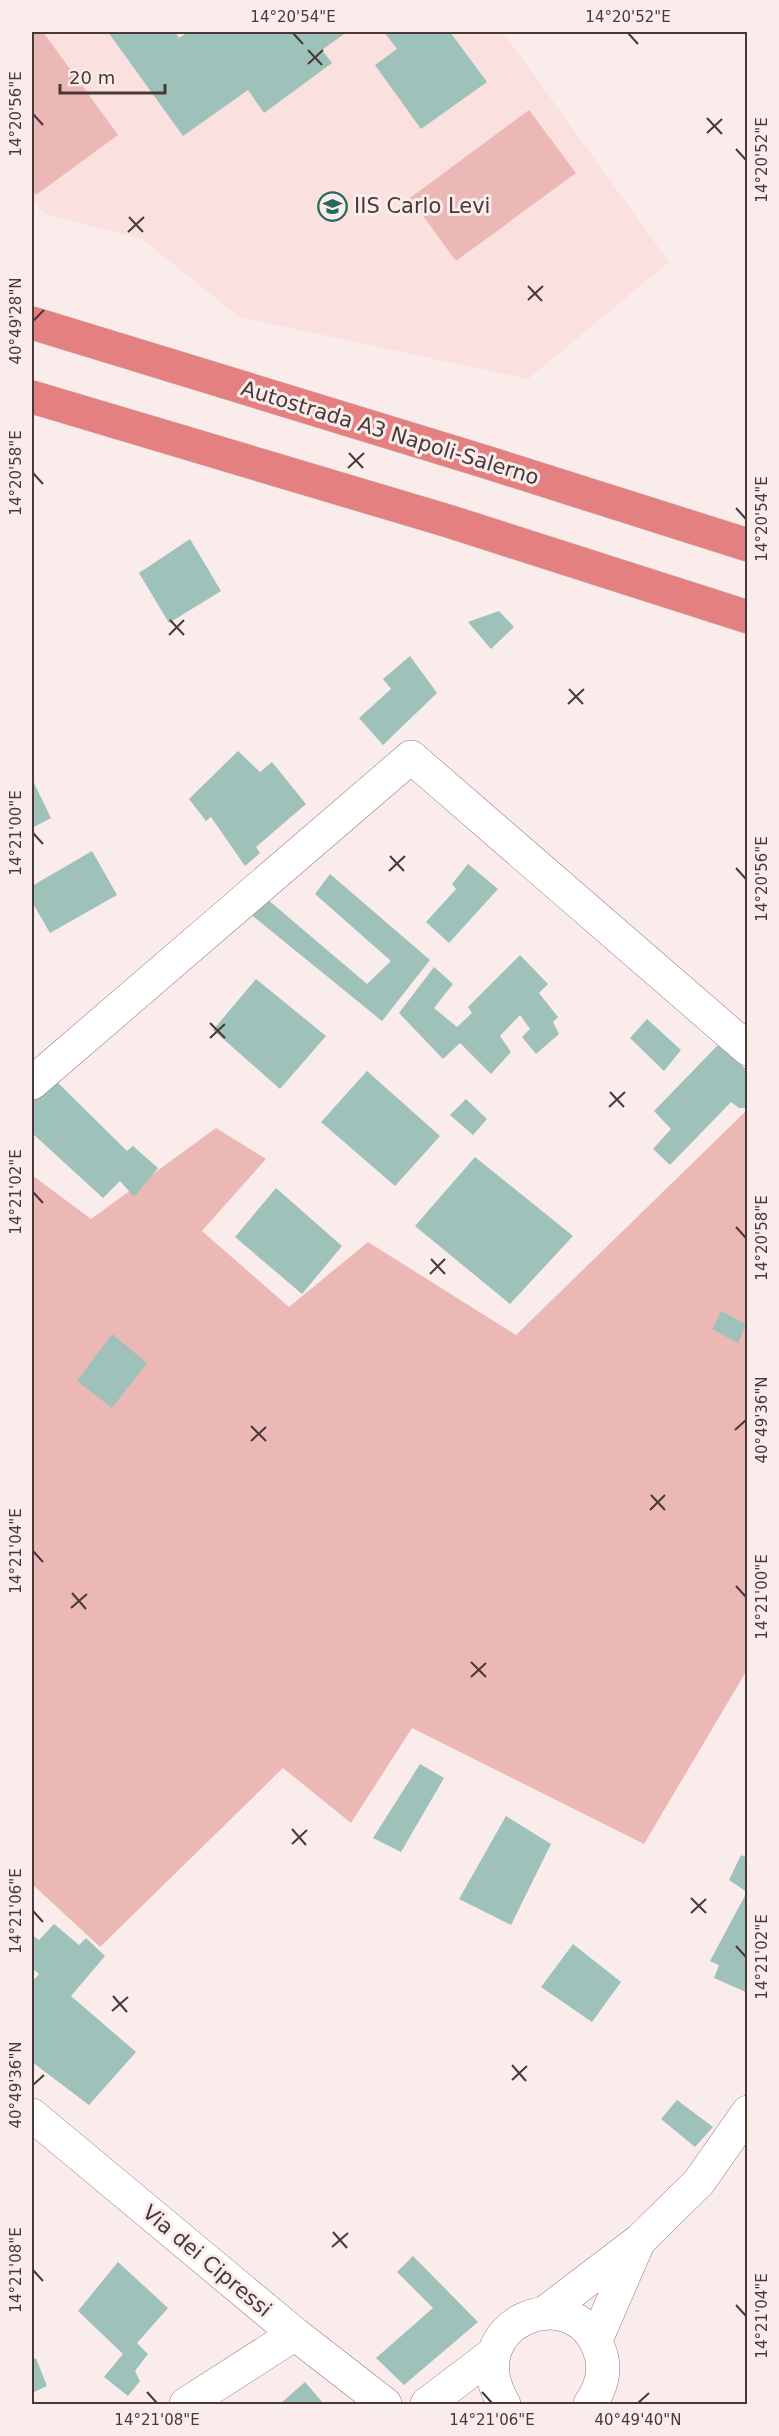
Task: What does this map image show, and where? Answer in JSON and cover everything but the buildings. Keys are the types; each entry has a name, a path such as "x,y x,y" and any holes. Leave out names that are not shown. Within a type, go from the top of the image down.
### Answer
{"highway":[{"name":"Autostrada A3 Napoli-Salerno","path":"32,323 486,462 747,545"},
{"path":"32,397 448,521 747,617"}],"street":[{"path":"32,1083 411,757 747,1049"},
{"path":"543,2313 640,2240 699,2182 747,2112"},
{"name":"Via dei Cipressi","path":"32,2115 295,2334 385,2404"},
{"path":"596,2340 640,2240"},
{"path":"504,2404 495,2390 491,2372 494,2353 501,2336 515,2323 531,2315 543,2313 568,2316 584,2326 596,2340 602,2357 603,2376 599,2401"},
{"path":"186,2404 295,2334"},
{"path":"427,2404 494,2353"}],"shaded area":[{"name":"IIS Carlo Levi","path":"32,32 503,32 669,262 528,379 239,317 142,239 44,214 32,197"},
{"path":"32,32 43,32 118,135 36,195 32,189"},
{"path":"529,110 576,173 456,261 410,198"},
{"path":"747,1110 747,1670 644,1844 412,1728 351,1823 283,1768 100,1947 32,1884 32,1175 91,1219 216,1128 266,1159 202,1231 289,1307 368,1242 516,1335"}],"place":[{"name":"IIS Carlo Levi","path":"333,206"}]}
